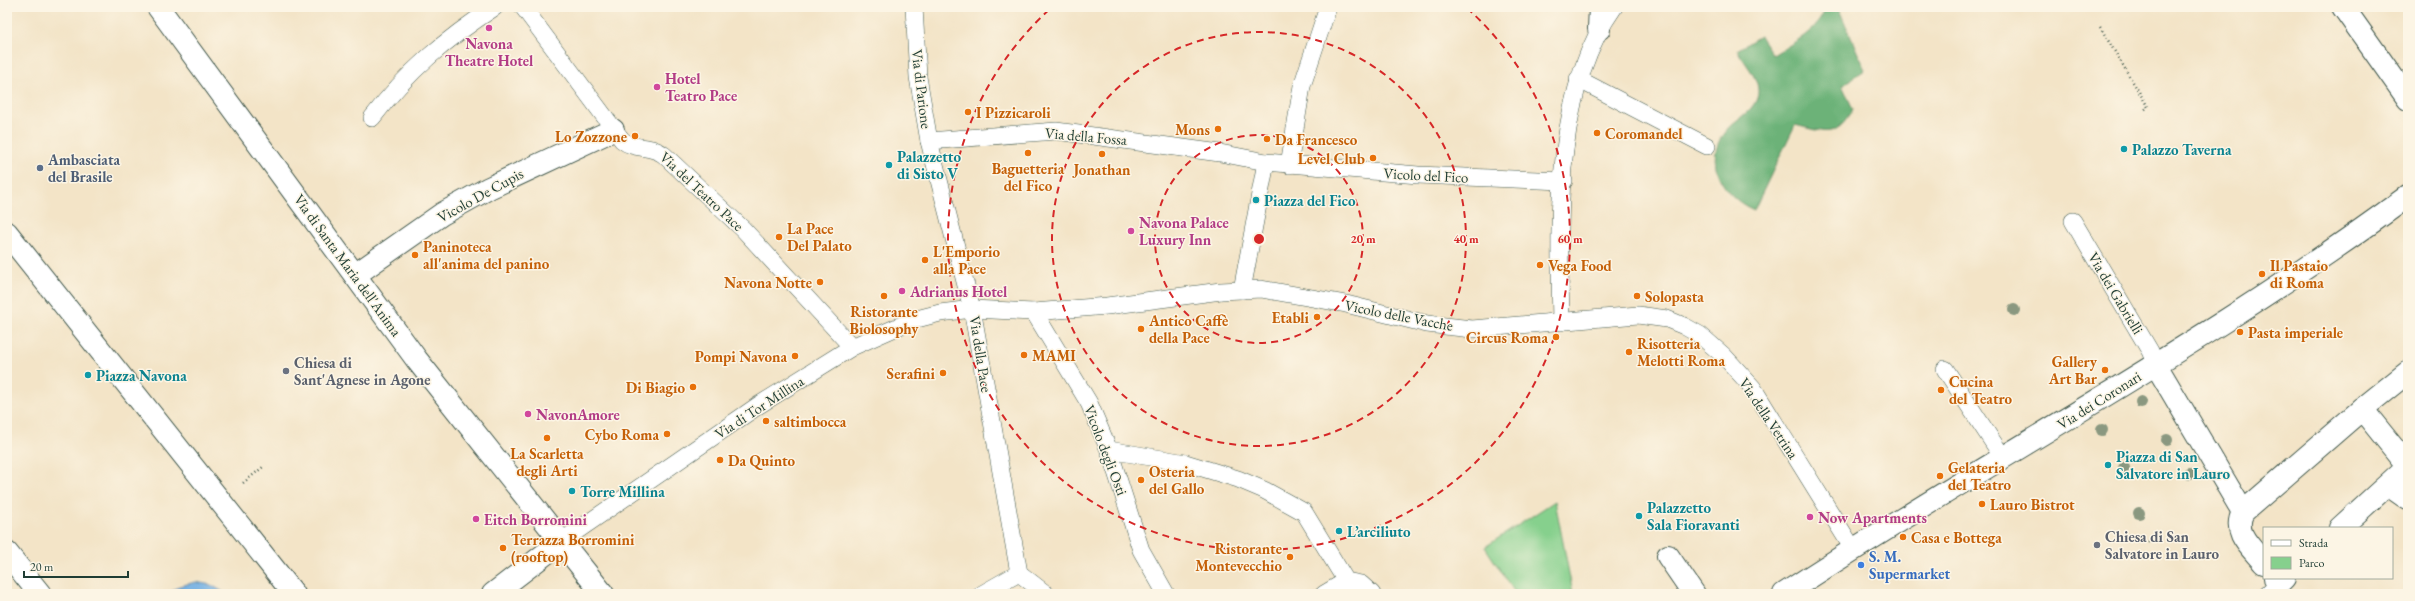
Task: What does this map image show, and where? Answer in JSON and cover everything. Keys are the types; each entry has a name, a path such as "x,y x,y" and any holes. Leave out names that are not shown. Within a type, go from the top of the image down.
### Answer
{"street":[{"name":"Via di Santa Maria dell'Anima","path":"158,7 308,201 355,275 417,360 603,594"},
{"path":"1599,29 1600,7"},
{"path":"2343,7 2408,99"},
{"name":"Vicolo De Cupis","path":"355,275 442,214 526,170 613,130"},
{"name":"Via dei Coronari","path":"1784,594 1853,549 2004,459 2156,365 2339,245 2408,196"},
{"path":"7,233 294,594"},
{"path":"2156,365 2243,512"},
{"path":"2263,562 2239,531 2239,520 2243,512 2362,409 2408,372"},
{"path":"2341,527 2408,466 2362,409"},
{"path":"2388,485 2408,499"},
{"path":"493,594 562,541"},
{"path":"7,553 40,594"},
{"path":"1668,556 1694,594"}],"lane":[{"path":"372,118 398,86 431,52 495,7"},
{"name":"Via del Teatro Pace","path":"523,7 613,130 627,144 654,148 664,154 743,229 852,347"},
{"name":"Via di Parione","path":"914,7 918,77 929,141 972,310"},
{"path":"1242,290 1266,162 1289,164 1302,86 1328,7"},
{"path":"1561,322 1560,253 1568,126 1578,79 1599,29 1614,7"},
{"path":"1578,79 1707,146"},
{"name":"Via della Fossa","path":"929,141 1056,131 1243,157 1266,162"},
{"name":"Vicolo del Fico","path":"1289,164 1418,175 1564,180"},
{"name":"Via dei Gabrielli","path":"2073,221 2150,351 2156,365"},
{"name":"Via della Pace","path":"1019,573 972,310 1034,312 1107,306 1221,291 1242,290"},
{"name":"Vicolo delle Vacche","path":"1242,290 1261,290 1346,304 1427,324 1472,329 1561,322"},
{"name":"Via di Tor Millina","path":"562,541 759,405 852,347 925,316 972,310"},
{"name":"Vicolo degli Osti","path":"1034,312 1089,403 1109,450 1141,550 1166,594"},
{"name":"Via della Vetrina","path":"1561,322 1626,316 1654,316 1684,326 1700,335 1724,356 1753,388 1853,549"},
{"path":"1945,369 2004,459"},
{"path":"1109,450 1186,463 1238,479 1272,494 1304,512 1346,581"},
{"path":"982,594 1019,573 1046,594"},
{"path":"1324,594 1346,581 1361,584 1372,594"}],"path":[{"path":"2100,27 2148,107 2143,111"},
{"path":"242,484 263,467"},
{"path":"2148,543 2156,537"}],"green space":[{"path":"1826,7 1838,7 1865,70 1842,85 1853,109 1841,126 1835,130 1814,130 1795,125 1754,210 1742,204 1724,186 1718,175 1715,163 1716,151 1720,139 1729,127 1748,112 1757,96 1758,90 1756,80 1737,50 1760,36 1773,55 1797,41 1811,30 1817,24"},
{"path":"1555,501 1573,594 1516,594 1485,547"}],"water":[{"path":"196,582 211,585 227,594 168,594 179,586"}],"place":[{"name":"Navona Theatre Hotel","path":"489,28"},
{"name":"Hotel Teatro Pace","path":"657,87"},
{"name":"I Pizzicaroli","path":"968,112"},
{"name":"Mons","path":"1218,129"},
{"name":"Coromandel","path":"1597,133"},
{"name":"Lo Zozzone","path":"635,136"},
{"name":"Da Francesco","path":"1267,139"},
{"name":"Palazzo Taverna","path":"2124,149"},
{"name":"Baguetteria del Fico","path":"1028,153"},
{"name":"Jonathan","path":"1102,154"},
{"name":"Level Club","path":"1373,158"},
{"name":"Palazzetto di Sisto V","path":"889,165"},
{"name":"Ambasciata del Brasile","path":"40,168"},
{"name":"Piazza del Fico","path":"1256,200"},
{"name":"Navona Palace Luxury Inn","path":"1131,231"},
{"name":"La Pace Del Palato","path":"779,237"},
{"name":"Paninoteca all'anima del panino","path":"415,255"},
{"name":"L'Emporio alla Pace","path":"925,260"},
{"name":"Vega Food","path":"1540,265"},
{"name":"Il Pastaio di Roma","path":"2262,274"},
{"name":"Navona Notte","path":"820,282"},
{"name":"Adrianus Hotel","path":"902,291"},
{"name":"Ristorante Biolosophy","path":"884,296"},
{"name":"Solopasta","path":"1637,296"},
{"name":"Etabli","path":"1317,317"},
{"name":"Antico Caffè della Pace","path":"1141,329"},
{"name":"Pasta imperiale","path":"2240,332"},
{"name":"Circus Roma","path":"1556,337"},
{"name":"Risotteria Melotti Roma","path":"1629,352"},
{"name":"MAMI","path":"1024,355"},
{"name":"Pompi Navona","path":"795,356"},
{"name":"Gallery Art Bar","path":"2105,370"},
{"name":"Chiesa di Sant'Agnese in Agone","path":"286,371"},
{"name":"Serafini","path":"943,373"},
{"name":"Piazza Navona","path":"88,375"},
{"name":"Di Biagio","path":"693,387"},
{"name":"Cucina del Teatro","path":"1941,390"},
{"name":"NavonAmore","path":"528,414"},
{"name":"saltimbocca","path":"766,421"},
{"name":"Cybo Roma","path":"667,434"},
{"name":"La Scarletta degli Arti","path":"547,438"},
{"name":"Da Quinto","path":"720,460"},
{"name":"Piazza di San Salvatore in Lauro","path":"2108,465"},
{"name":"Gelateria del Teatro","path":"1940,476"},
{"name":"Osteria del Gallo","path":"1141,480"},
{"name":"Torre Millina","path":"572,491"},
{"name":"Lauro Bistrot","path":"1982,504"},
{"name":"Palazzetto Sala Fioravanti","path":"1639,516"},
{"name":"Now Apartments","path":"1810,517"},
{"name":"Eitch Borromini","path":"476,519"},
{"name":"L’arciliuto","path":"1339,531"},
{"name":"Casa e Bottega","path":"1903,537"},
{"name":"Chiesa di San Salvatore in Lauro","path":"2097,545"},
{"name":"Terrazza Borromini (rooftop)","path":"503,548"},
{"name":"Ristorante Montevecchio","path":"1290,557"},
{"name":"S. M. Supermarket","path":"1861,565"}]}
